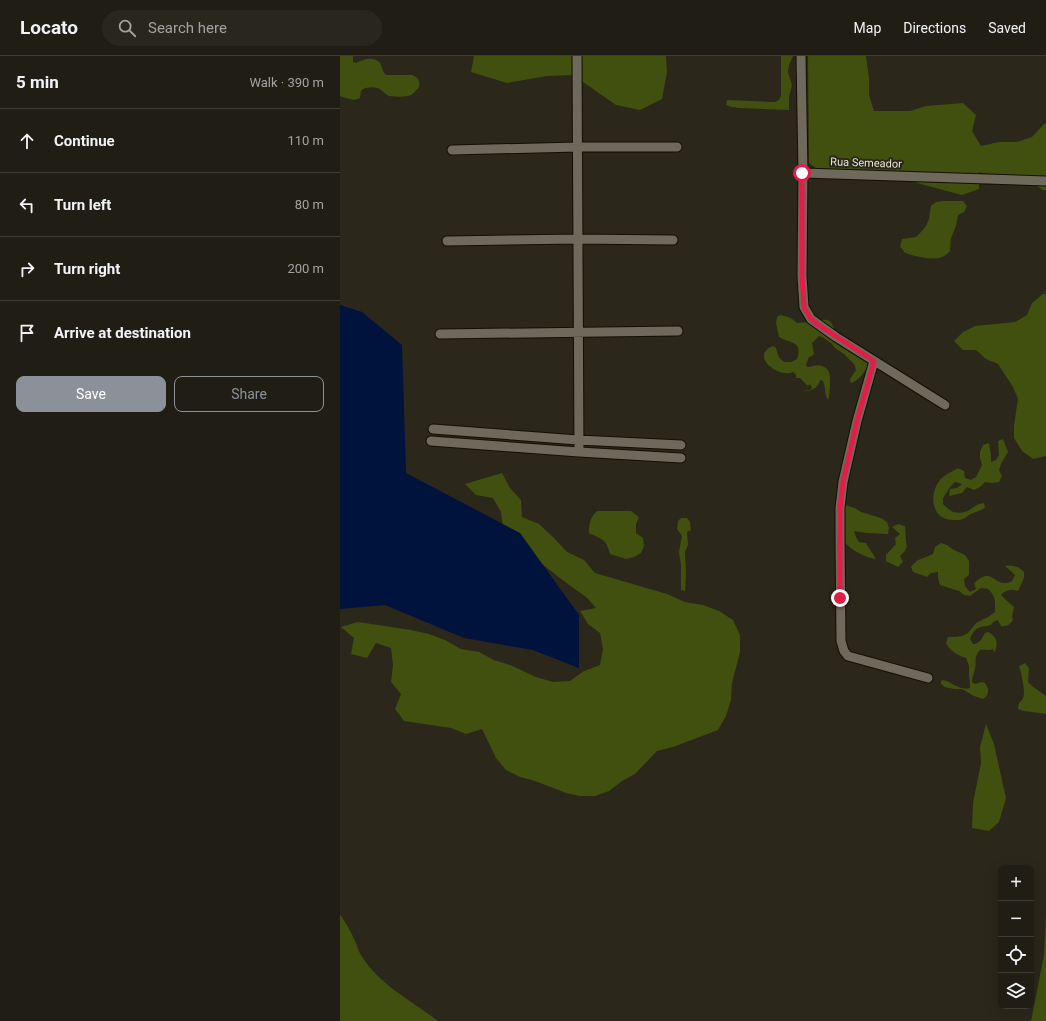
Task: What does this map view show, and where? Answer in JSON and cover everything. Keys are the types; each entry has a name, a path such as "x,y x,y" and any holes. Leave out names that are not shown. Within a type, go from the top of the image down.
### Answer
{"street":[{"path":"576,56 578,147 577,239 579,452"},
{"path":"801,56 802,276 804,307 811,319 817,324 945,406"},
{"path":"452,150 578,147 677,147"},
{"name":"Rua Semeador","path":"802,173 1046,181"},
{"path":"447,242 577,239 673,240"},
{"path":"440,334 678,331"},
{"path":"874,361 857,421 843,482 840,508 841,641 844,651 848,656 928,678"},
{"path":"433,430 578,440 681,445"},
{"path":"431,441 681,458"}],"green space":[{"path":"340,56 353,56 353,62 356,63 366,59 375,59 380,63 386,75 412,75 416,77 419,80 418,89 409,96 389,96 379,89 372,87 363,89 361,91 360,98 355,100 340,96"},
{"path":"474,56 666,56 667,72 662,99 640,110 616,105 573,75 547,76 507,83 471,72"},
{"path":"781,56 793,56 788,72 792,85 789,97 789,110 739,108 726,105 727,100 775,102 779,100 781,96"},
{"path":"808,56 866,56 869,78 869,95 874,111 910,111 926,106 963,103 976,115 972,131 981,146 999,142 1017,142 1032,137 1044,124 1046,124 1046,190 1043,190 1028,180 994,176 979,172 979,189 962,195 917,183 903,175 820,171 809,163"},
{"path":"963,201 967,206 964,212 958,215 956,226 951,238 950,251 941,258 927,258 904,252 900,247 902,239 916,237 926,226 929,219 931,206 936,202"},
{"path":"1043,294 1046,294 1046,456 1033,459 1022,451 1014,438 1014,425 1018,399 1013,387 998,364 986,359 976,350 963,350 954,341 963,332 975,326 1015,322 1027,315 1032,303"},
{"path":"780,315 785,316 797,323 823,320 831,322 834,329 832,332 869,362 865,371 855,382 850,382 850,379 856,370 854,364 831,343 819,336 812,343 814,354 809,357 806,364 807,367 820,365 828,370 830,374 829,398 828,400 823,381 820,380 814,389 808,391 802,391 810,390 812,388 810,384 808,386 800,378 796,378 796,375 793,372 780,372 774,369 768,365 765,360 764,355 766,350 773,346 776,348 779,358 784,362 791,362 797,359 797,346 779,337 776,323 777,317"},
{"path":"1003,439 1008,452 999,470 1002,476 999,482 985,482 974,490 967,487 962,493 949,496 950,489 957,488 962,484 955,482 943,498 943,504 956,513 966,512 979,504 984,503 985,508 970,514 961,520 946,519 940,516 936,511 933,497 942,478 958,468 964,471 965,478 971,480 976,477 982,465 980,452 983,445 989,443 991,462 996,460 999,455 998,441"},
{"path":"502,473 510,488 521,500 522,517 539,524 567,552 584,560 595,573 667,594 685,602 703,605 719,611 733,620 740,635 740,652 732,683 731,700 726,716 718,730 673,747 657,751 635,774 622,781 609,791 595,796 580,796 566,793 520,777 506,770 496,758 482,729 466,734 451,728 404,721 395,709 401,694 391,682 393,665 391,648 376,643 367,658 351,654 354,638 341,627 358,622 429,634 445,640 461,649 479,652 494,660 510,665 536,677 553,682 570,681 584,671 600,665 603,649 600,633 588,624 580,611 596,608 586,597 536,559 503,528 501,512 493,498 476,495 465,484"},
{"path":"845,505 881,518 887,522 889,528 888,534 854,531 859,542 866,543 876,559 858,553 843,541"},
{"path":"597,511 631,511 639,517 636,524 636,533 643,538 644,546 641,553 626,559 610,554 607,545 603,540 589,533 590,521"},
{"path":"681,518 687,518 690,522 691,530 687,532 688,545 685,552 685,591 681,590 681,565 679,552 682,536 677,529 678,521"},
{"path":"898,524 905,526 907,546 905,551 900,556 903,562 898,567 886,561 886,555 896,544 895,538 900,534 892,527"},
{"path":"941,543 965,555 969,561 969,575 964,579 965,586 970,592 976,589 974,583 985,576 992,577 1001,583 1012,581 1015,575 1005,566 1015,566 1024,572 1024,578 1018,591 1009,590 1001,595 1014,607 1012,622 1008,625 1001,626 998,620 993,622 991,625 978,628 974,631 970,639 973,644 977,643 985,633 988,632 995,638 997,644 994,653 993,649 980,650 976,657 976,666 972,682 975,684 982,682 985,683 988,692 987,696 983,699 962,689 945,687 941,684 941,681 943,680 966,689 970,688 969,666 966,658 954,652 946,643 948,637 962,636 968,633 976,623 995,612 995,605 992,594 988,589 981,588 970,596 964,595 959,591 940,585 938,572 931,573 927,577 913,572 911,567 919,560 933,554 935,547"},
{"path":"1025,663 1029,668 1028,682 1046,696 1046,714 1018,709 1019,703 1024,695 1019,666"},
{"path":"986,724 994,744 1006,798 999,822 989,831 972,828 973,803 981,763 980,747"},
{"path":"340,914 368,966 386,984 438,1021 340,1021"},
{"path":"1046,916 1046,1021 1031,1021 1034,1009 1044,955"}],"water":[{"path":"340,305 362,312 402,345 406,473 520,533 579,615 579,668 533,650 464,638 385,605 340,609"}],"route":[{"path":"802,173 802,276 804,307 811,319 817,324 874,361 857,421 843,482 840,508 840,598"}]}
